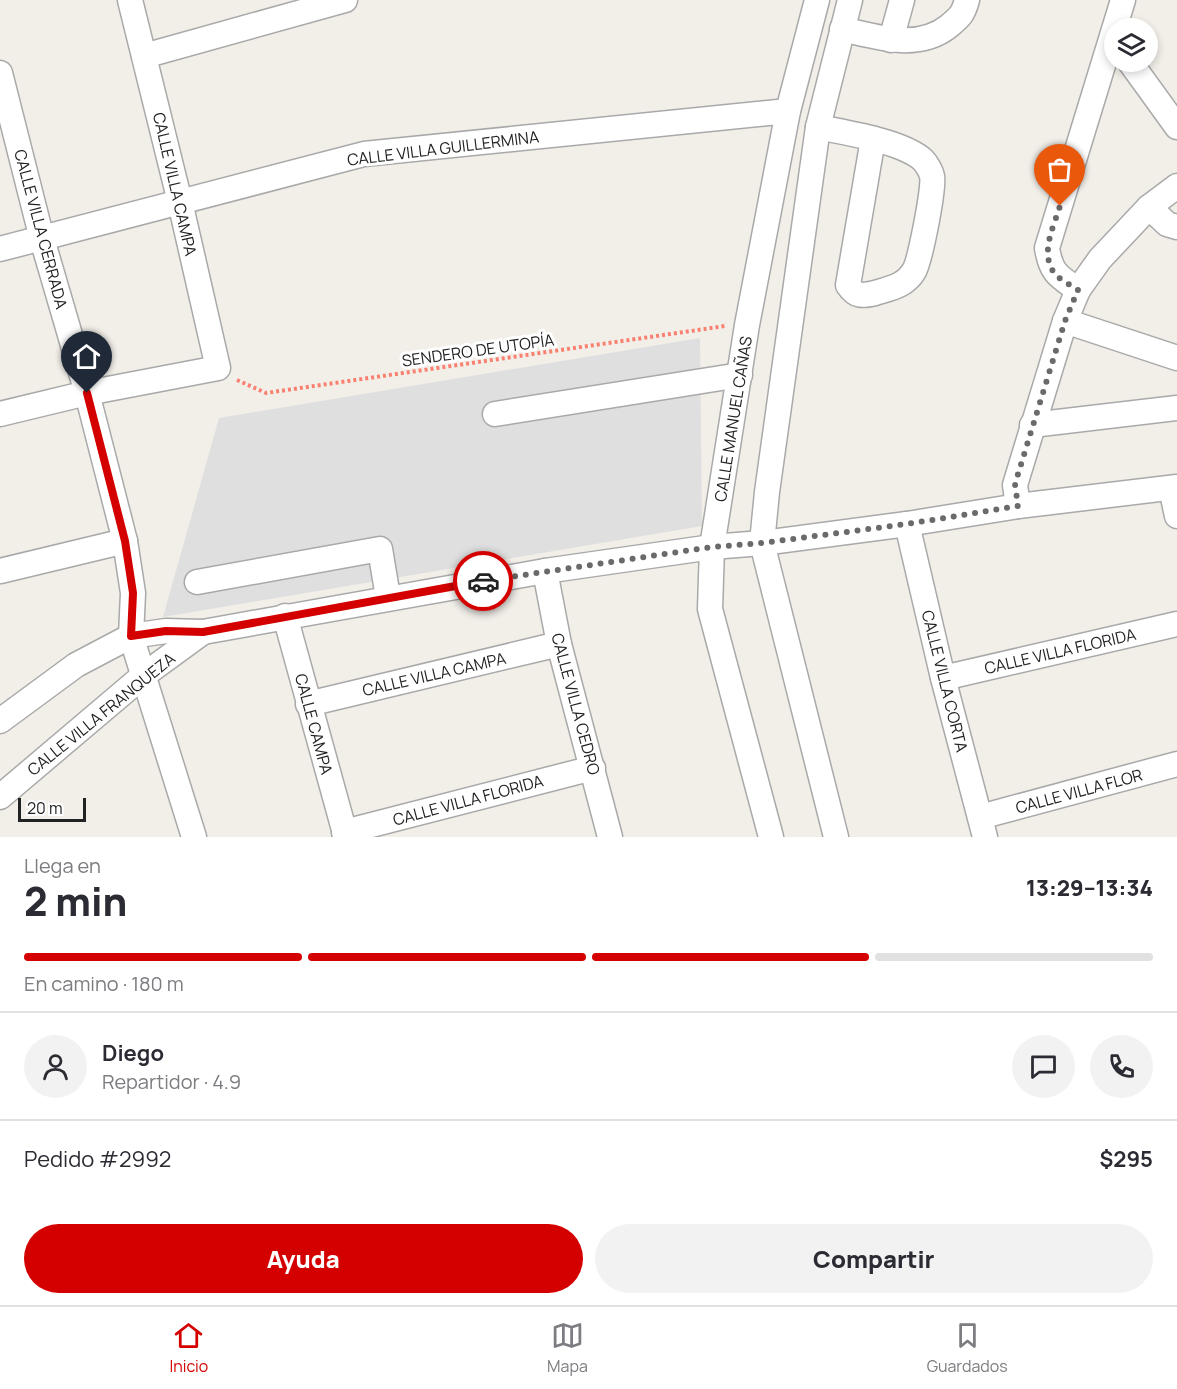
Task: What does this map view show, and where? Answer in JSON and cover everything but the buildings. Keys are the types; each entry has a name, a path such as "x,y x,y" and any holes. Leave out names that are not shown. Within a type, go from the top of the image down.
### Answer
{"street":[{"name":"CALLE VILLA CAMPA","path":"130,0 218,368"},
{"path":"144,56 345,0"},
{"name":"CALLE MANUEL CAÑAS","path":"771,837 710,609 712,547 747,325 788,111 817,0"},
{"path":"836,837 762,543 767,492 818,127 850,0"},
{"path":"891,40 902,0"},
{"path":"842,29 891,40 915,41 942,31 963,14 967,0"},
{"path":"1118,18 1123,0"},
{"path":"1078,290 1055,274 1049,261 1047,248 1104,67"},
{"path":"1137,72 1177,127"},
{"name":"CALLE VILLA CERRADA","path":"1,85 42,239 87,393 125,541 133,593 131,636 194,837"},
{"name":"CALLE VILLA GUILLERMINA","path":"0,249 364,154 788,111"},
{"path":"818,127 873,139 909,151 924,161 933,178 920,256 914,271 902,284 862,296 853,292 848,285 873,139"},
{"path":"1018,506 1015,484 1065,321 1078,290 1100,259 1149,207 1177,186"},
{"path":"1149,207 1167,224 1177,227"},
{"path":"1065,321 1177,358"},
{"path":"0,414 87,393 218,368"},
{"path":"495,414 740,375"},
{"path":"1032,425 1177,408"},
{"path":"1174,487 1177,516"},
{"name":"CALLE VILLA FRANQUEZA","path":"0,721 76,665 131,636 166,631 203,632 388,597 545,571 712,547 762,543 907,524 1018,506 1174,487"},
{"name":"CALLE VILLA CORTA","path":"907,524 943,678 983,827"},
{"path":"0,571 125,541"},
{"path":"197,582 380,549 388,597"},
{"name":"CALLE VILLA CEDRO","path":"545,571 559,644 610,837"},
{"name":"CALLE CAMPA","path":"285,616 345,835"},
{"name":"CALLE VILLA FLORIDA","path":"943,678 1177,624"},
{"name":"CALLE VILLA FRANQUEZA","path":"0,797 144,675 203,632"},
{"name":"CALLE VILLA CAMPA","path":"308,704 559,644"},
{"name":"CALLE VILLA FLOR","path":"983,827 1177,764"},
{"name":"CALLE VILLA FLORIDA","path":"345,835 592,768"}],"path":[{"name":"SENDERO DE UTOPÍA","path":"218,368 242,384 266,393 708,327 747,325"}],"shaded area":[{"path":"700,338 702,526 163,617 219,418"}],"way so far":[{"path":"483,581 712,547 762,543 907,524 1018,506 1015,484 1065,321 1078,290 1055,274 1049,261 1047,248 1060,206"}],"route":[{"path":"87,393 125,541 133,593 131,636 166,631 203,632 483,581"}]}
